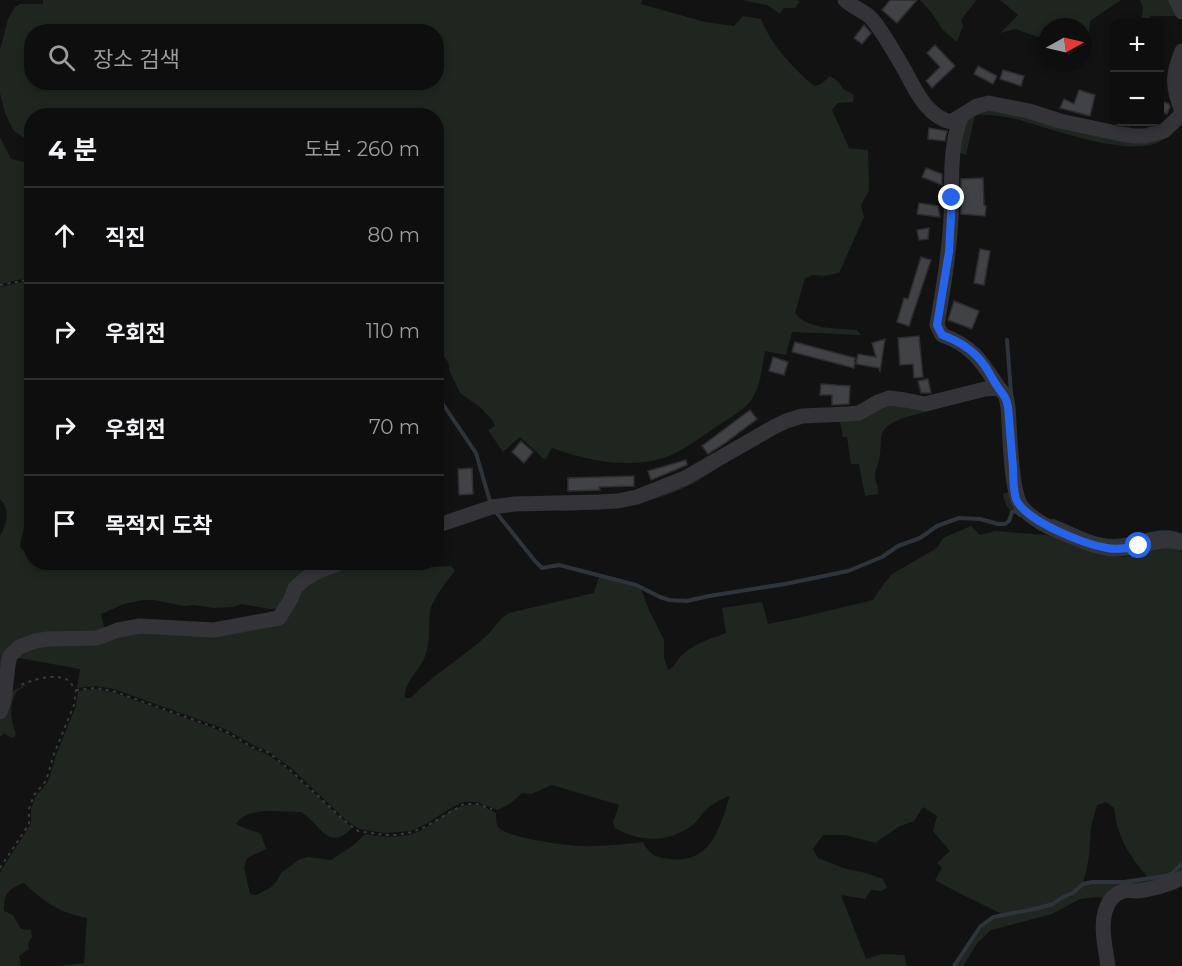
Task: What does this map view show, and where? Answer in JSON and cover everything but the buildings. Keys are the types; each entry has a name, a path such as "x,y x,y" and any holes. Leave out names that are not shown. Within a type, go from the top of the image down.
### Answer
{"street":[{"path":"844,0 870,16 918,95 937,116 951,122 977,106 989,104 1029,111 1060,121 1127,135 1146,136 1164,131 1182,112 1175,95 1174,79 1182,51"},
{"path":"1176,0 1182,12"},
{"path":"961,117 956,131 951,164 949,252 937,325 942,335 956,340 983,363 1006,396 1016,499 1022,508 1051,528 1104,548 1129,548 1156,541 1173,540 1182,543"},
{"path":"444,523 492,507 515,504 618,501 638,497 685,478 772,428 802,416 859,412 889,398 925,404 985,389 999,388"},
{"path":"0,712 4,701 10,656 19,647 48,639 97,638 118,630 140,626 214,630 279,618 295,588 305,579 322,570"},
{"path":"1108,966 1104,932 1105,911 1114,896 1123,891 1167,886 1182,878"}],"path":[{"path":"0,285 24,280"},
{"path":"0,868 29,824 29,809 34,795 46,781 74,705 76,690 68,681 49,678 26,682 5,692"},
{"path":"76,690 96,688 113,691 225,731 254,748 268,752 358,831 398,835 425,827 464,804 477,804 492,809"}],"shaded area":[{"path":"43,0 642,0 641,4 705,22 734,26 743,16 761,19 783,56 814,86 821,84 830,76 839,82 843,89 854,95 853,102 838,103 832,110 849,148 868,150 869,191 861,205 864,217 839,273 825,276 813,275 805,278 795,313 807,323 857,330 861,335 792,332 786,355 765,351 759,382 749,403 693,443 669,456 640,462 610,462 581,457 552,448 545,460 520,437 503,452 488,430 495,426 492,420 480,407 460,393 444,357 444,108 24,108 24,138 13,130 5,113 0,93 0,50 8,19 15,7 20,4 43,4"},
{"path":"741,0 800,1 795,8 784,8 780,14 767,5"},
{"path":"920,0 976,0 961,20 963,26 957,42 942,29"},
{"path":"1000,0 1121,0 1092,20 1038,18 1038,37 1015,29 1000,33 1018,15"},
{"path":"1140,0 1172,0 1179,16 1142,18 1143,8"},
{"path":"995,107 1135,138 1156,136 1165,133 1168,129 1163,140 1149,145 1112,145 1011,118 975,115 966,155 955,151 958,132 964,119 976,111"},
{"path":"0,137 11,159 24,161 24,279 0,284"},
{"path":"24,282 24,528 20,547 24,551 24,570 318,570 284,608 270,609 241,604 233,607 213,608 184,606 154,600 124,604 101,614 103,635 34,640 0,669 0,536 7,513 0,499 0,287"},
{"path":"985,391 998,391 1006,407 1012,488 1015,500 1023,513 1040,525 1101,550 1123,551 1168,544 1123,554 1106,552 1053,535 1015,511 1011,511 1003,494 1009,489 1005,413 1000,398 995,393 903,418 888,426 882,434 875,473 878,494 865,496 859,464 851,464 847,437 843,437 840,422 816,421 796,425 771,436 696,482 661,497 629,505 596,509 560,511 555,507 619,503 648,496 687,480 773,430 802,418 860,415 889,401 925,407"},
{"path":"971,526 980,535 995,531 1046,535 1122,557 1176,547 1182,553 1182,862 1170,872 1148,878 1125,846 1118,829 1114,808 1106,802 1097,805 1091,827 1089,856 1083,883 1073,892 1060,897 1053,903 1002,914 935,880 942,868 937,863 950,851 933,831 937,816 923,807 914,821 900,826 876,843 845,835 823,835 813,849 818,858 846,869 883,879 887,888 881,891 871,890 865,899 841,895 866,959 882,954 904,955 907,966 59,966 84,963 87,918 53,906 24,883 8,892 4,911 13,915 21,929 31,930 29,949 19,956 21,966 0,966 0,872 31,824 31,809 36,796 48,782 56,755 76,706 78,691 95,689 113,692 224,732 267,754 290,771 352,828 337,838 331,837 301,812 265,811 241,818 236,824 261,834 266,849 247,858 244,867 250,894 256,895 270,888 281,873 300,859 309,857 331,860 354,845 365,834 388,837 412,834 429,826 452,810 470,805 479,805 496,813 498,827 524,838 583,846 643,842 656,856 684,859 695,856 712,841 730,796 712,805 685,830 665,838 655,839 635,836 615,828 613,822 619,805 552,785 531,794 522,793 511,803 498,810 477,802 463,802 411,831 384,833 359,829 347,821 291,768 268,751 225,729 114,689 96,686 77,688 80,669 13,657 21,649 119,633 258,625 293,600 320,573 329,570 444,570 444,566 451,566 455,571 431,606 426,655 408,683 405,698 411,698 483,639 509,613 594,593 599,576 641,589 664,640 664,658 668,670 691,648 726,633 722,608 762,602 768,624 873,600 892,574 937,548 943,538"},
{"path":"27,684 13,698 11,709 16,734 13,738 4,734 0,737 0,720 9,693"},
{"path":"1182,865 1182,876 1110,899 1098,897 1080,899 1052,914 991,930 978,942 963,966 955,966 980,928 994,918 1054,905 1061,899 1074,894 1084,885 1124,884 1166,877"}],"waterway":[{"path":"1007,340 1011,393"},
{"path":"444,406 476,453 491,505"},
{"path":"495,511 542,568 559,565 636,585 669,600 687,601 848,571 882,557 898,546 920,538 937,526 959,518 1005,524 1009,521 1012,512 1015,511 1020,515"},
{"path":"1053,521 1089,536 1112,541 1165,532 1182,536"},
{"path":"954,966 980,927 993,917 1053,904 1073,893 1083,884 1124,882 1165,876 1182,864"}],"route":[{"path":"952,198 949,252 937,325 942,335 956,340 983,363 1006,396 1016,499 1022,508 1041,523 1087,542 1115,549 1139,546"}]}
